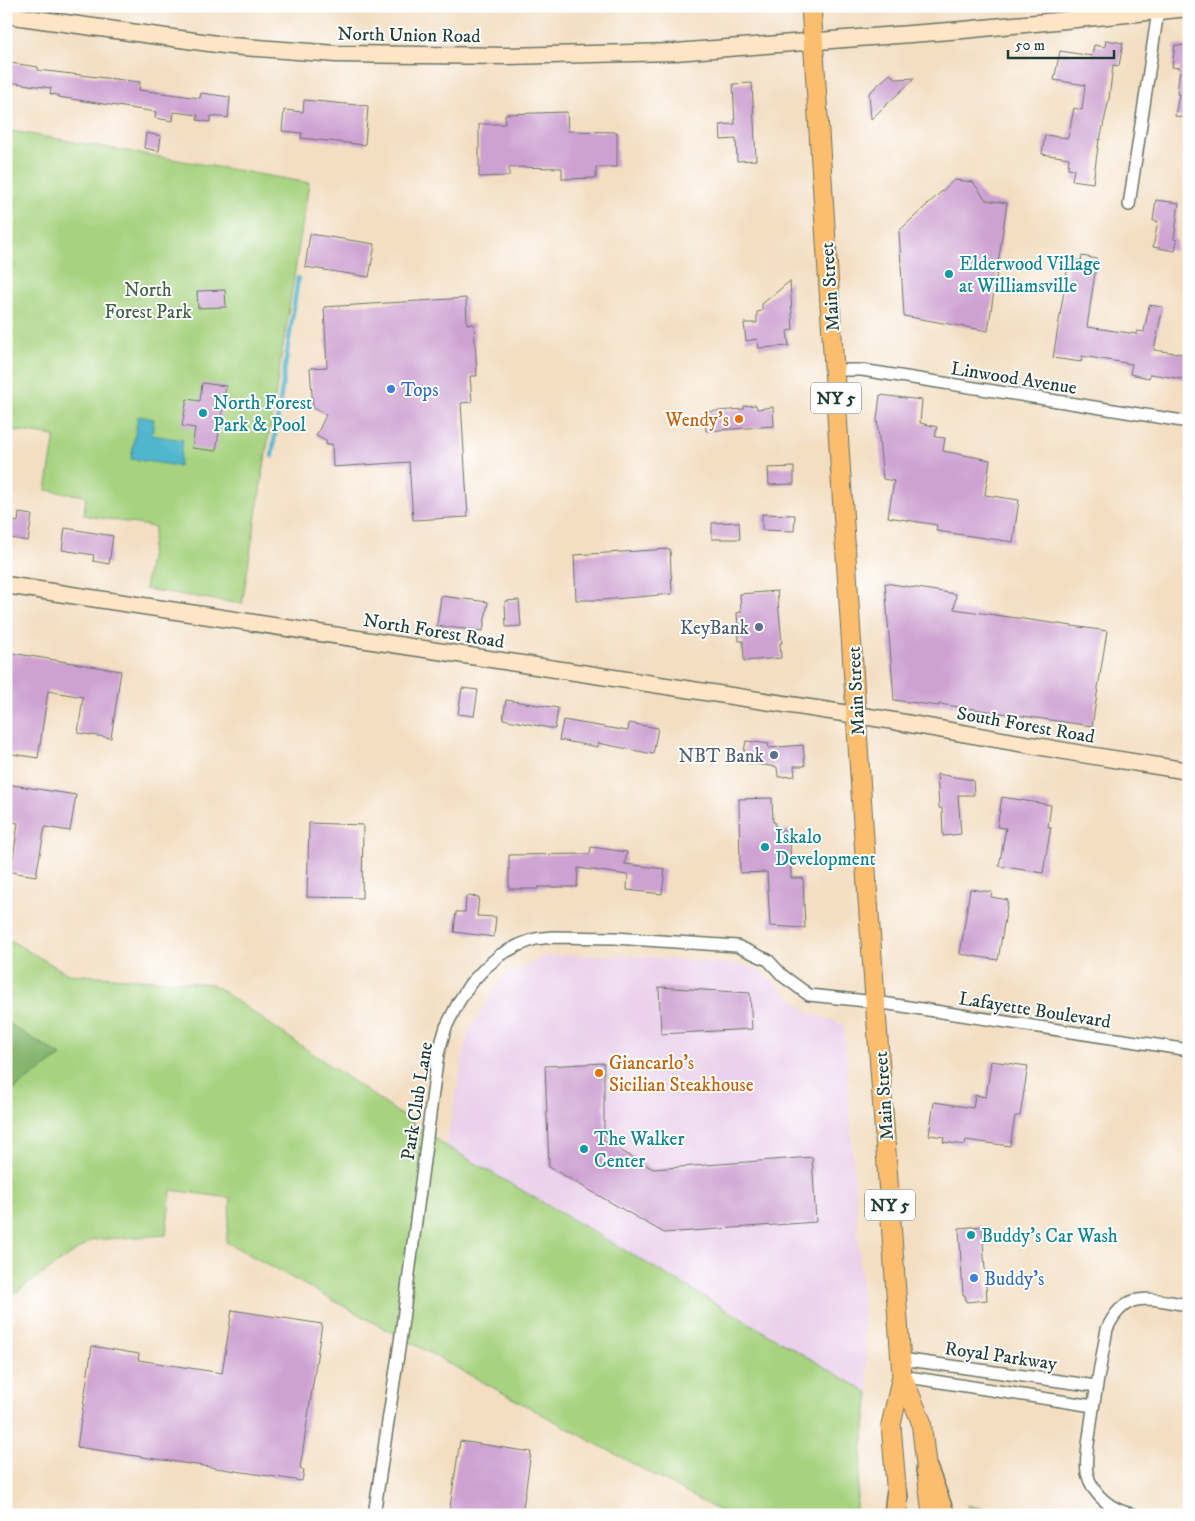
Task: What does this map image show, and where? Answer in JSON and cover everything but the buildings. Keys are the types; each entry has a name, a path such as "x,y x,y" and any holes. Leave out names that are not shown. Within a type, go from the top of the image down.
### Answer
{"highway":[{"path":"926,1470 944,1515"}],"main road":[{"name":"Main Street","path":"811,6 901,1368 891,1425 897,1509"},
{"name":"Main Street","path":"901,1368 921,1421 932,1515"}],"street":[{"name":"North Union Road","path":"6,16 232,46 336,54 507,56 667,52 813,42 971,30 1189,8"},
{"path":"1129,205 1158,11"},
{"name":"Linwood Avenue","path":"834,370 862,370 1189,422"},
{"name":"North Forest Road","path":"6,584 857,715"},
{"name":"South Forest Road","path":"857,715 1189,771"},
{"name":"Park Club Lane","path":"374,1515 400,1342 438,1054 446,1027 458,1003 470,984 485,968 500,955 519,945 535,939 552,937 614,938 737,946 768,960 782,976 810,995 876,1002"},
{"name":"Lafayette Boulevard","path":"876,1002 1189,1050"},
{"path":"1136,1515 1123,1513 1110,1506 1092,1486 1088,1473 1086,1458 1096,1386 1107,1329 1119,1309 1128,1302 1139,1299 1189,1305"},
{"name":"Royal Parkway","path":"901,1368 1096,1386"},
{"name":"Royal Parkway","path":"901,1368 1093,1406"}],"shaded area":[{"path":"624,955 742,965 759,970 809,1012 844,1025 869,1393 446,1146 468,1032 502,978 545,956"}],"green space":[{"name":"North Forest Park","path":"6,130 309,183 242,604 145,589 155,527 84,515 86,496 46,490 55,436 6,429"},
{"path":"6,938 68,974 212,984 446,1146 869,1393 855,1515 727,1515 226,1242 231,1198 171,1190 166,1235 92,1240 6,1299 6,1095 60,1056 6,1022"},
{"path":"6,1022 61,1056 6,1095"},
{"path":"967,1505 1011,1515 972,1515"}],"water":[{"path":"138,416 154,419 152,435 183,440 179,466 131,459"}],"waterway":[{"path":"272,456 298,278"}],"place":[{"name":"Elderwood Village at Williamsville","path":"949,274"},
{"name":"Tops","path":"391,389"},
{"name":"North Forest Park & Pool","path":"203,413"},
{"name":"Wendy's","path":"739,419"},
{"name":"KeyBank","path":"759,627"},
{"name":"NBT Bank","path":"774,755"},
{"name":"Iskalo Development","path":"765,847"},
{"name":"Giancarlo’s Sicilian Steakhouse","path":"599,1073"},
{"name":"The Walker Center","path":"584,1149"},
{"name":"Buddy's Car Wash","path":"971,1235"},
{"name":"Buddy's","path":"974,1278"}]}
